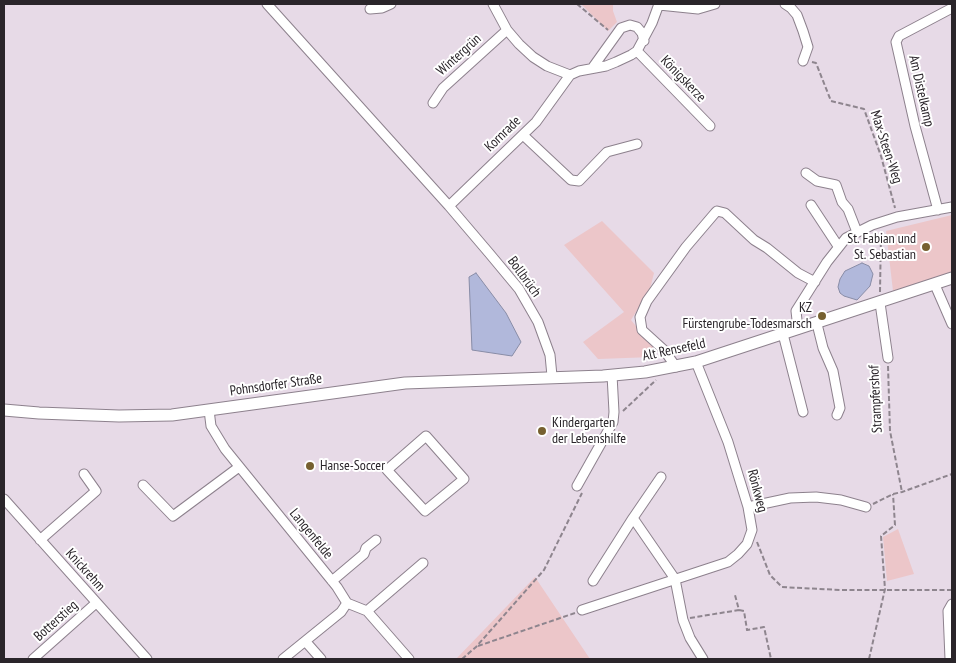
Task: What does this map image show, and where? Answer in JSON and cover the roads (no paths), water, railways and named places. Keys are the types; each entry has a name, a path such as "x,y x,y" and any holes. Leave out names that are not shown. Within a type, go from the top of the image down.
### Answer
{"main road":[{"name":"Alt Rensefeld","path":"552,376 612,375 673,368 817,324 952,278"},
{"name":"Pohnsdorfer Straße","path":"4,410 119,416 172,415 405,383 552,376"}],"street":[{"name":"Bollbrüch","path":"266,4 449,206 527,302 538,322 550,355 552,376"},
{"path":"370,9 382,8 392,4"},
{"path":"493,4 507,30 533,57 548,66 570,75 593,67 606,66 637,51 644,41 659,5 698,9 715,4"},
{"path":"784,4 791,8 797,16 803,31 808,47 804,61"},
{"name":"Am Distelkamp","path":"938,210 914,126 896,42 899,36 952,8"},
{"path":"593,67 621,28 630,25 637,27 642,32 644,41"},
{"name":"Wintergrün","path":"433,103 443,88 507,30"},
{"name":"Königskerze","path":"637,51 710,126"},
{"name":"Kornrade","path":"449,206 524,134 547,108 570,75"},
{"path":"524,134 571,180 580,182 607,152 637,144"},
{"path":"806,173 817,181 836,186 857,232"},
{"path":"811,205 838,246"},
{"path":"798,329 796,311 838,246 846,238 882,222 952,207"},
{"path":"673,368 664,350 642,330 640,316 647,301 686,247 715,213 725,213 754,240 798,273 814,282"},
{"path":"935,285 952,324"},
{"name":"Strampfershof","path":"880,303 888,358"},
{"path":"817,324 823,348 833,371 840,408 837,415"},
{"path":"783,334 803,412"},
{"name":"Rönkweg","path":"582,610 728,562 747,544 752,530 748,507 728,442 696,362"},
{"path":"580,489 613,422 612,375"},
{"name":"Langenfelde","path":"209,410 211,426 225,449 332,581 347,603"},
{"path":"426,436 464,479 426,511 387,470 400,458 426,436"},
{"path":"143,485 173,516 239,467"},
{"path":"40,540 96,491 84,474"},
{"path":"593,581 661,477"},
{"path":"748,507 790,498 816,497 841,500 866,507"},
{"name":"Knickrehm","path":"4,499 147,659"},
{"path":"633,518 675,579 683,620 690,638 703,659"},
{"path":"332,581 364,554 366,548 376,540"},
{"path":"367,611 423,564"},
{"name":"Botterstieg","path":"33,659 96,603"},
{"path":"283,659 341,612 347,603 367,611 410,659"},
{"path":"950,659 948,612 952,604"},
{"path":"306,642 321,659"}],"water":[{"path":"862,263 869,266 873,274 870,286 857,300 844,296 840,293 838,287 840,279 845,271"},
{"path":"476,273 506,313 521,342 512,356 472,350 469,277"}],"place":[{"name":"St. Fabian und St. Sebastian","path":"926,247"},
{"name":"KZ Fürstengrube-Todesmarsch","path":"822,316"},
{"name":"Kindergarten der Lebenshilfe","path":"542,431"},
{"name":"Hanse-Soccer","path":"310,466"}]}
